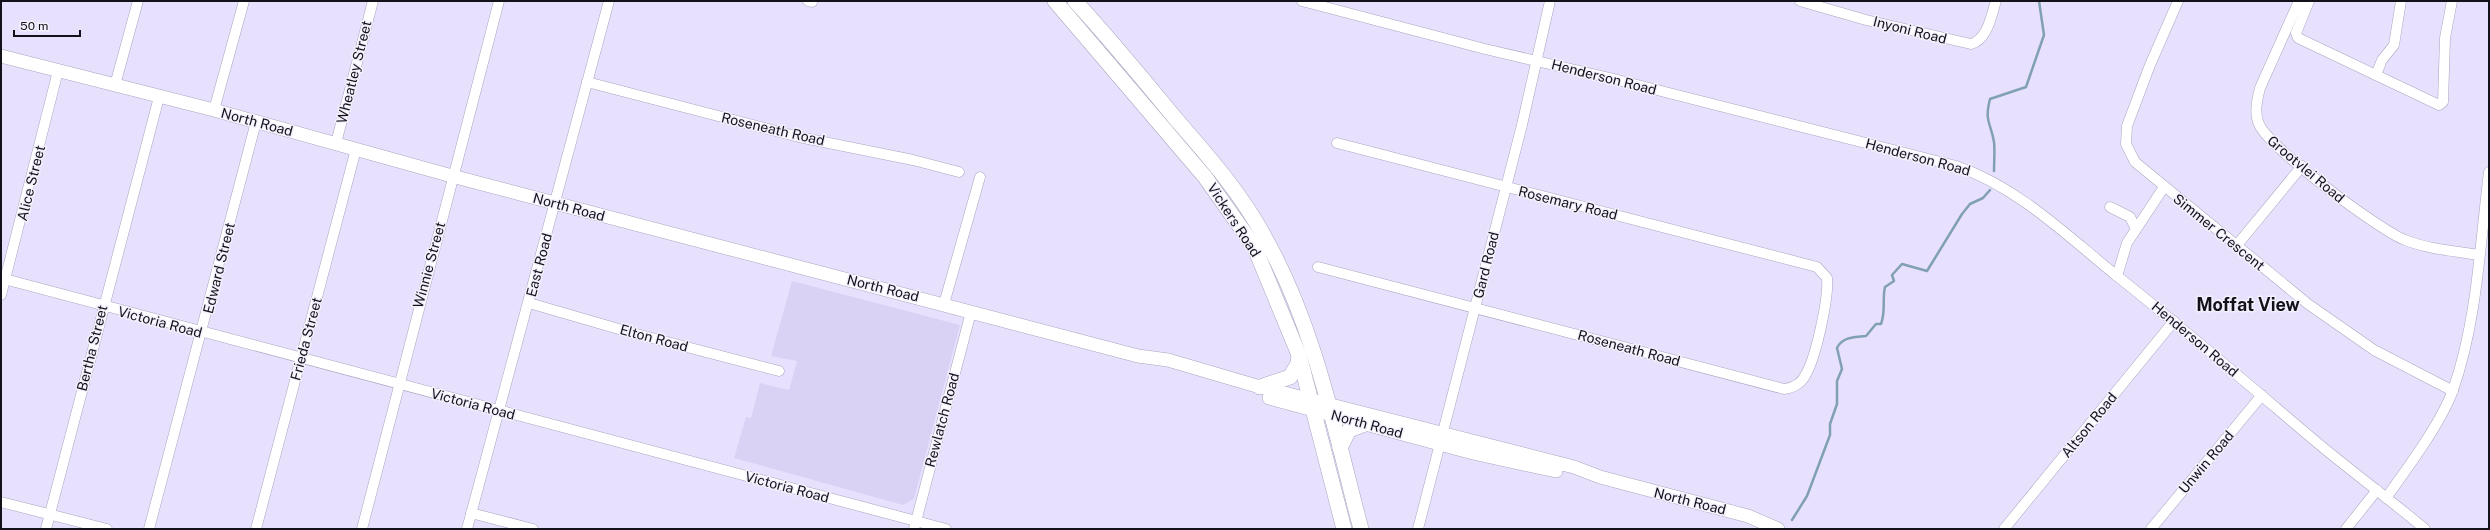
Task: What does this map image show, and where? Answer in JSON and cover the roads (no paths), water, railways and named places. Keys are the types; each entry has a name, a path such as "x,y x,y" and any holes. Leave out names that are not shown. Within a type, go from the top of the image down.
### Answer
{"main road":[{"name":"Vickers Road","path":"1055,1 1225,202 1257,252 1299,355 1344,529"},
{"name":"Vickers Road","path":"1075,1 1218,168 1252,215 1279,265 1293,298 1330,410 1361,529"},
{"path":"1260,387 1290,377 1298,364 1299,355"},
{"path":"1340,448 1349,430 1365,424"}],"street":[{"path":"115,85 138,1"},
{"path":"214,110 244,1"},
{"name":"Wheatley Street","path":"336,143 373,1"},
{"name":"Winnie Street","path":"362,529 452,176 499,1"},
{"name":"East Road","path":"467,529 556,203 609,1"},
{"name":"Henderson Road","path":"1302,1 1956,166 1978,174 2006,188 2034,209 2174,321 2425,529"},
{"name":"Gard Road","path":"1418,529 1476,308 1537,61 1550,1"},
{"name":"Inyoni Road","path":"1800,1 1866,20 1971,44 1982,37 1996,1"},
{"name":"Simmer Crescent","path":"2178,1 2150,65 2125,132 2126,144 2135,162 2308,304 2374,350 2453,391"},
{"name":"Grootvlei Road","path":"2299,1 2260,88 2257,113 2259,124 2265,135 2369,221 2388,232 2423,246 2479,255"},
{"path":"2310,1 2296,33 2298,38 2442,105 2445,38 2452,1"},
{"path":"2376,75 2382,60 2394,45 2401,1"},
{"name":"North Road","path":"1,56 214,110 452,176 944,304 1138,356 1181,372 1442,438 1552,471 1600,477 1748,516 1778,529"},
{"name":"Alice Street","path":"1,295 3,279 58,71"},
{"name":"Roseneath Road","path":"587,82 799,137 913,160 959,172"},
{"name":"Bertha Street","path":"46,529 103,306 159,97"},
{"name":"Edward Street","path":"149,529 202,333 256,122"},
{"name":"Rosemary Road","path":"1337,143 1799,262"},
{"name":"Frieda Street","path":"256,529 356,149"},
{"path":"2237,245 2302,166"},
{"path":"2386,498 2408,467 2453,391 2471,315 2489,172"},
{"path":"944,304 980,177"},
{"path":"2117,276 2123,261 2125,246 2164,187"},
{"path":"2110,207 2130,217 2136,229"},
{"name":"Roseneath Road","path":"1318,267 1788,388 1799,383 1806,374 1827,293 1826,278 1821,269 1799,262"},
{"name":"Victoria Road","path":"3,279 202,333 499,410 915,525 946,529"},
{"name":"Elton Road","path":"529,303 629,332 779,371"},
{"name":"Rewlatch Road","path":"915,525 971,312"},
{"name":"Altson Road","path":"2004,529 2174,321"},
{"name":"North Road","path":"1138,356 1168,360 1260,387 1313,405"},
{"name":"Unwin Road","path":"2151,529 2262,395"},
{"name":"North Road","path":"1330,410 1365,424 1442,438"},
{"path":"2346,529 2377,490"},
{"path":"1,502 107,529"},
{"path":"471,513 532,529"}],"waterway":[{"path":"1994,171 1994,142 1988,118 1990,99 2026,87 2044,35 2039,1"},
{"path":"1792,520 1807,496 1830,435 1830,424 1837,404 1837,381 1842,369 1837,348 1839,344 1853,337 1866,336 1876,324 1881,324 1885,287 1894,281 1892,275 1902,264 1927,271 1962,214 1970,204 1983,198 1990,190"}],"district":[{"name":"Moffat View","path":"2248,304"}]}
